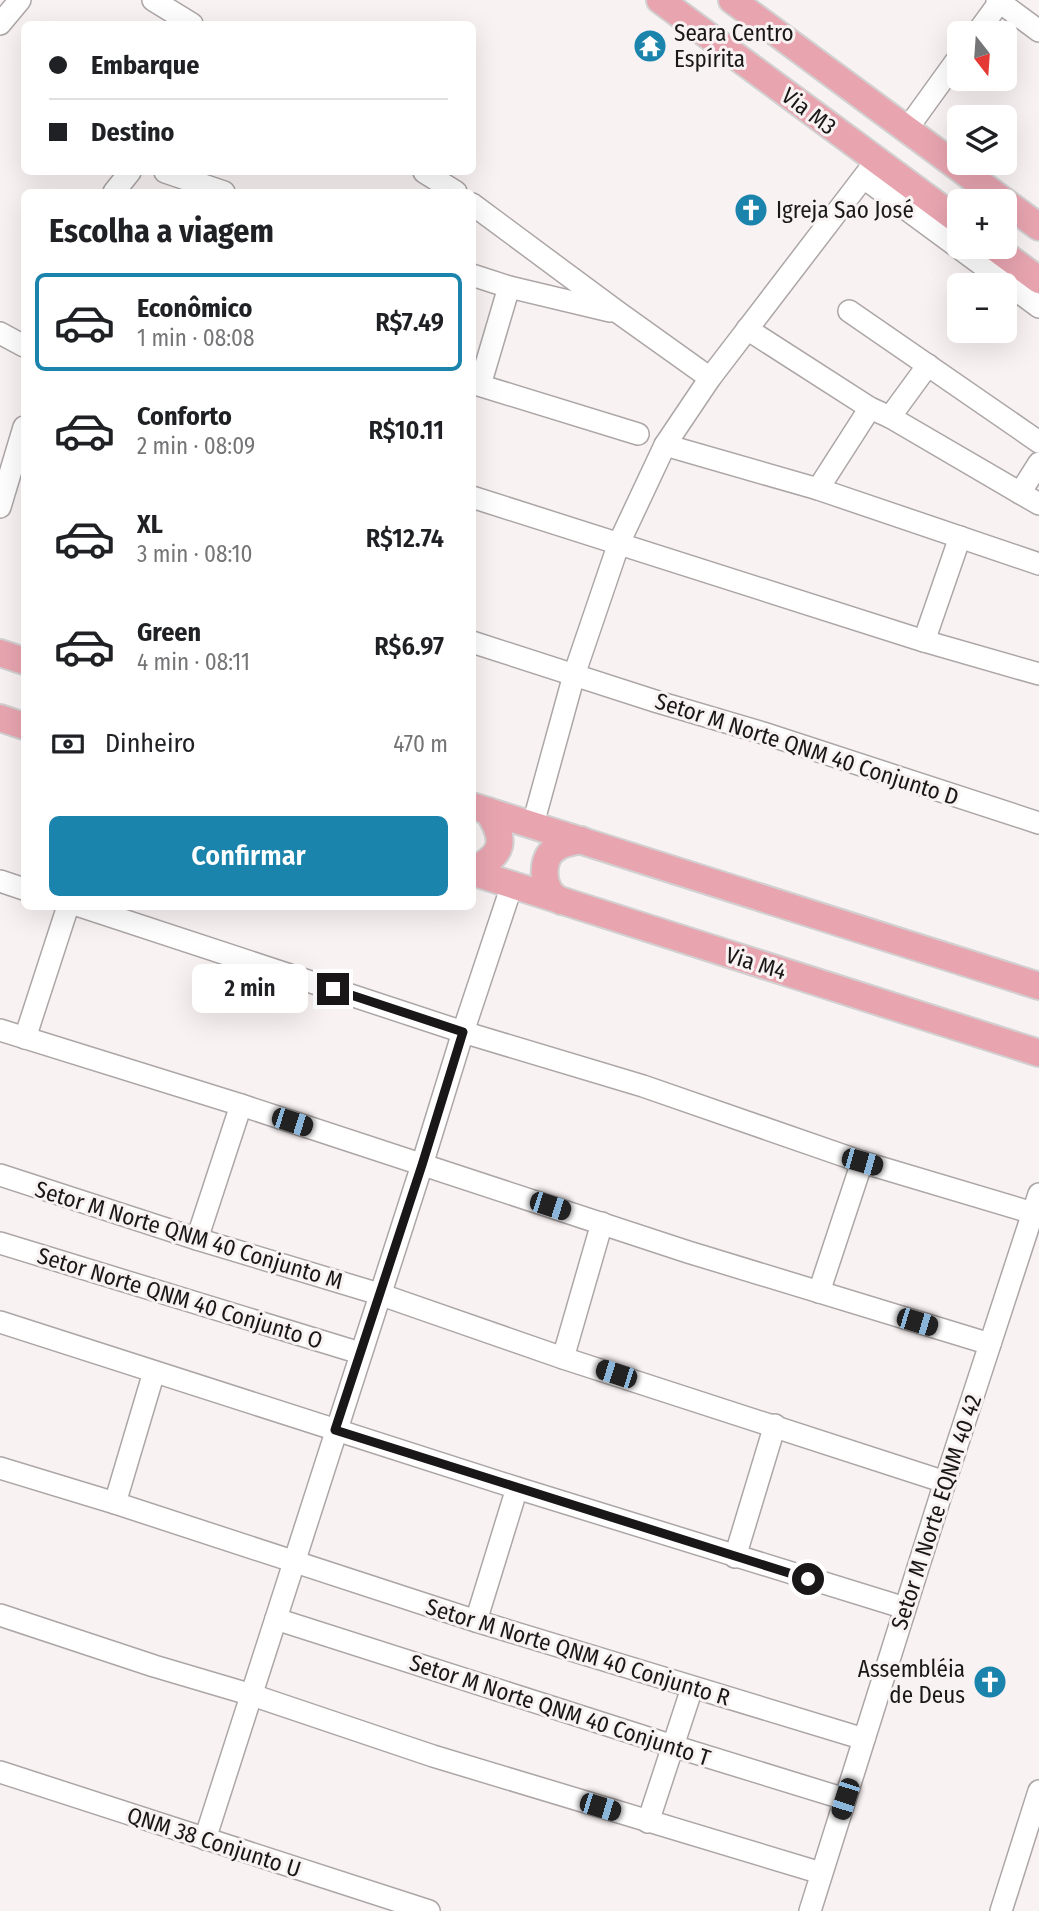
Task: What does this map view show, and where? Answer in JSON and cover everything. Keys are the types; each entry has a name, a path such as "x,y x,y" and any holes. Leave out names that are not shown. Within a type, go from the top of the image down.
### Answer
{"main road":[{"name":"Via M3","path":"660,0 738,58 870,169 911,185 947,212"},
{"path":"733,0 1039,227"},
{"path":"738,58 735,47 737,38 746,31 759,32 809,72 863,96"},
{"path":"911,185 947,204"},
{"path":"1017,254 1028,263 1039,255"},
{"path":"1010,259 1039,281"},
{"path":"0,653 21,660"},
{"path":"0,718 21,725"},
{"path":"480,808 1039,986"},
{"path":"476,869 493,859 499,849 495,822 480,808"},
{"path":"561,901 549,891 545,880 548,858 552,850 563,844 581,840"},
{"name":"Via M4","path":"476,872 1039,1054"}],"street":[{"path":"0,24 20,0"},
{"path":"153,0 187,21"},
{"path":"985,21 999,1 1039,31"},
{"path":"907,129 947,74"},
{"path":"533,824 574,675 619,543 665,445 710,377 870,169 1039,307"},
{"path":"116,189 128,175"},
{"path":"174,175 215,189"},
{"path":"430,175 451,189"},
{"path":"476,207 710,377"},
{"path":"476,276 509,288 619,313"},
{"path":"509,288 476,384 638,434"},
{"path":"849,311 1039,442"},
{"path":"747,329 870,408 1039,504"},
{"path":"0,333 21,344"},
{"path":"890,417 928,365"},
{"path":"818,489 870,408"},
{"path":"10,498 8,455 21,432"},
{"path":"665,445 818,489 1039,564"},
{"path":"1020,493 1039,463"},
{"path":"476,499 924,641 1039,674"},
{"path":"924,641 960,537"},
{"name":"Setor M Norte QNM 40 Conjunto D","path":"476,643 1039,823"},
{"path":"0,881 21,888"},
{"path":"205,1839 512,885"},
{"path":"25,1038 67,910"},
{"path":"92,910 463,1032 643,1086 862,1162 1036,1203"},
{"path":"0,1030 819,1292 990,1344"},
{"path":"197,1239 241,1105"},
{"path":"819,1292 862,1162"},
{"name":"Setor M Norte QNM 40 Conjunto M","path":"0,1175 379,1294 563,1358 945,1482"},
{"name":"Setor M Norte EQNM 40 42","path":"810,1911 990,1344 1031,1245 1036,1203"},
{"path":"563,1358 602,1223"},
{"name":"Setor Norte QNM 40 Conjunto O","path":"0,1242 360,1353"},
{"path":"0,1322 735,1557 905,1608"},
{"path":"115,1503 154,1372"},
{"path":"735,1557 775,1425"},
{"name":"Setor M Norte QNM 40 Conjunto R","path":"0,1468 692,1688 863,1739"},
{"path":"476,1620 517,1488"},
{"path":"0,1615 433,1756 821,1873"},
{"name":"Setor M Norte QNM 40 Conjunto T","path":"276,1619 845,1799"},
{"path":"648,1822 692,1688"},
{"name":"QNM 38 Conjunto U","path":"0,1772 429,1911"},
{"path":"1001,1911 1038,1797"}],"place":[{"name":"Seara Centro Espírita","path":"650,46"},
{"name":"Igreja Sao José","path":"751,210"},
{"name":"Assembléia de Deus","path":"990,1682"}],"route":[{"path":"333,989 463,1032 335,1430 808,1579"}]}
